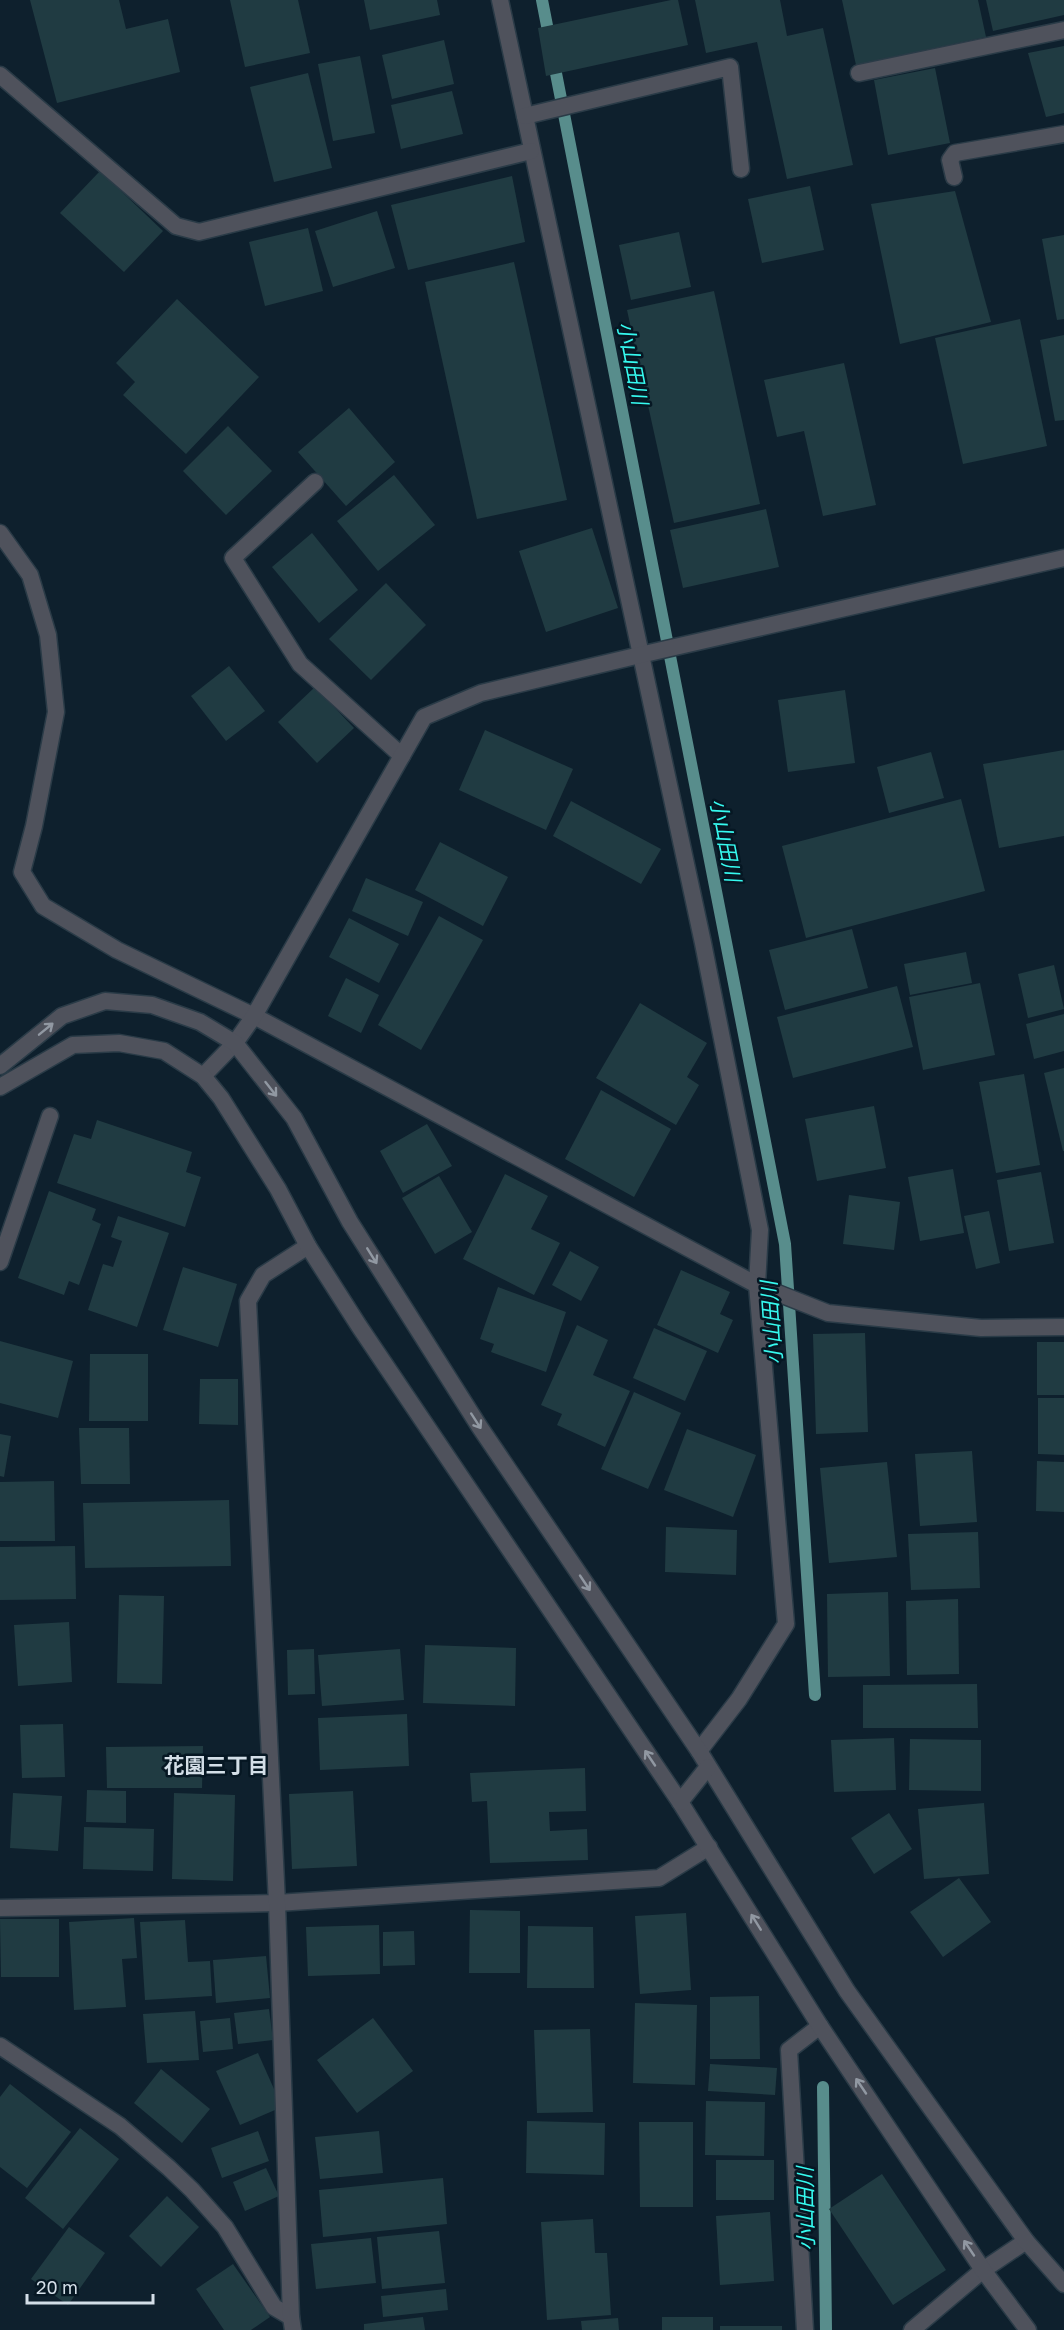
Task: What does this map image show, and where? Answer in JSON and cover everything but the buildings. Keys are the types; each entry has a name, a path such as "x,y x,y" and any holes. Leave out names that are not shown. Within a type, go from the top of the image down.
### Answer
{"street":[{"path":"500,0 703,943 760,1230 757,1285 786,1624 739,1699 699,1750"},
{"path":"859,73 1064,30"},
{"path":"525,116 730,67 741,169"},
{"path":"0,75 176,226 199,232 531,151"},
{"path":"954,177 950,160 955,153 1064,134"},
{"path":"315,482 233,558 300,664 402,756"},
{"path":"0,533 30,574 48,635 56,712 34,825 22,872 43,906 117,950 254,1016 757,1285 828,1313 981,1328 1064,1328"},
{"path":"203,1076 235,1043 254,1016 424,717 481,693 1064,558"},
{"path":"0,1066 62,1016 105,1001 152,1005 200,1022 235,1043 294,1118 350,1222 479,1426 699,1750 847,1991 1026,2241 1064,2284"},
{"path":"0,1087 74,1045 119,1043 164,1051 203,1076 221,1098 278,1189 308,1246 450,1463 680,1802 820,2026 984,2270 1028,2330"},
{"path":"0,1262 50,1116"},
{"path":"292,2323 277,1904 248,1301 263,1275 308,1246"},
{"path":"680,1802 708,1767"},
{"path":"0,1908 277,1904 659,1878 709,1847"},
{"path":"805,2330 789,2050 820,2026"},
{"path":"0,2046 120,2126 169,2168 225,2227 274,2307 292,2323"},
{"path":"912,2330 984,2270 1026,2241"}],"waterway":[{"name":"小山田川","path":"542,0 550,41"},
{"name":"小山田川","path":"553,58 785,1244 815,1695"},
{"name":"小山田川","path":"823,2087 826,2330"}],"district":[{"name":"花園三丁目","path":"216,1765"}]}
